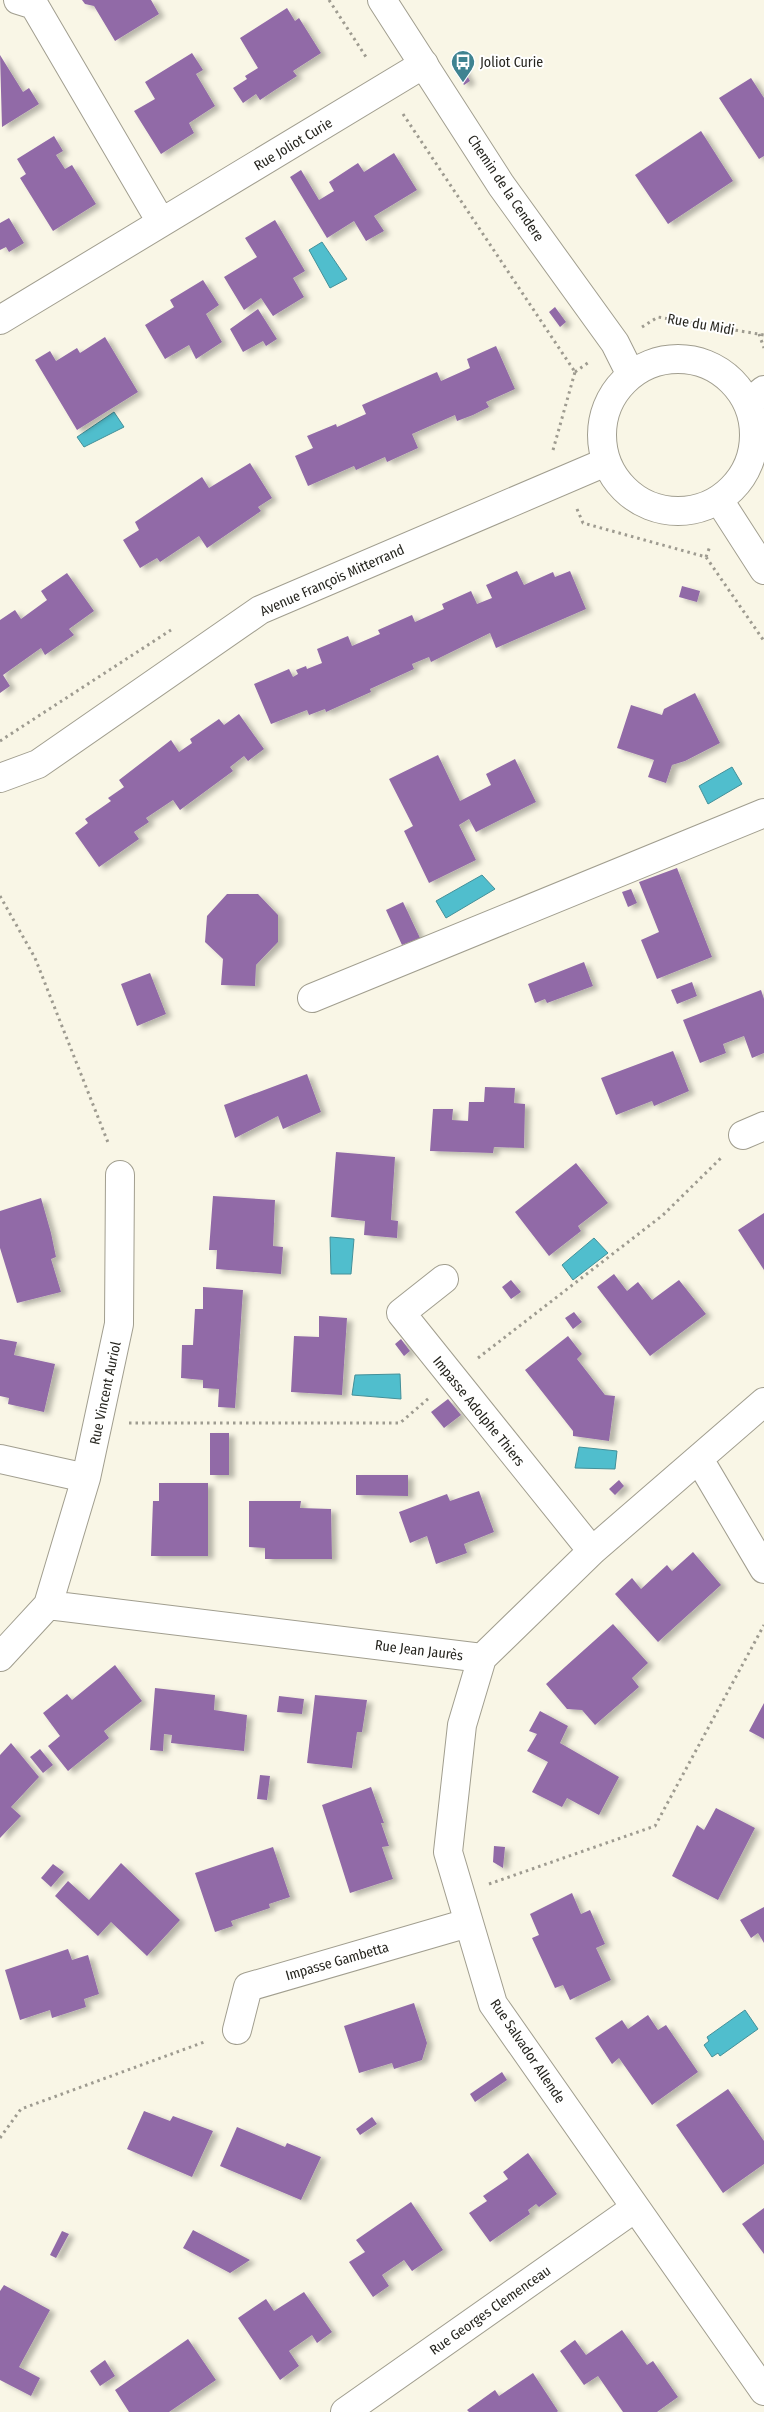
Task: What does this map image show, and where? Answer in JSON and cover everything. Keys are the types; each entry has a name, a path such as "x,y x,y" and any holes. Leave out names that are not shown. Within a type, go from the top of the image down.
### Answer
{"street":[{"path":"18,0 34,5 161,222"},
{"name":"Chemin de la Cendere","path":"382,0 501,185 615,343 631,375"},
{"name":"Rue Joliot Curie","path":"0,320 386,89 424,64"},
{"path":"674,359 696,361 718,370 735,384 756,397 751,457 739,482 719,500 701,508 682,511 662,510 644,504 628,493 616,479 606,462 602,430 611,400 631,375 651,364 674,359"},
{"name":"Avenue François Mitterrand","path":"0,778 38,764 260,610 606,462"},
{"path":"719,500 764,570"},
{"path":"312,998 764,813"},
{"name":"Rue Vincent Auriol","path":"48,1605 86,1478 119,1324 120,1175"},
{"name":"Impasse Adolphe Thiers","path":"444,1279 401,1313 592,1551"},
{"name":"Rue Jean Jaurès","path":"48,1605 482,1658 592,1551 764,1402"},
{"path":"0,1459 86,1478"},
{"path":"699,1459 764,1570"},
{"path":"0,1657 48,1605"},
{"name":"Rue Salvador Allende","path":"482,1658 462,1725 448,1852 493,2004 764,2391"},
{"name":"Impasse Gambetta","path":"237,2030 248,1988 468,1923"},
{"name":"Rue Georges Clemenceau","path":"345,2412 635,2208"}],"path":[{"path":"329,0 386,89 575,372"},
{"name":"Rue du Midi","path":"615,343 658,317 764,335"},
{"path":"758,334 764,348"},
{"path":"706,558 764,640"},
{"path":"0,896 35,958 120,1175"},
{"path":"461,1893 655,1826 764,1625"},
{"path":"0,2138 21,2109 237,2030"}],"water":[{"path":"322,242 347,279 330,288 309,250"},
{"path":"114,412 124,427 84,447 77,437"},
{"path":"732,767 742,784 708,804 699,786"},
{"path":"482,875 495,889 446,918 436,901"},
{"path":"330,1237 354,1239 351,1274 331,1274"},
{"path":"594,1238 608,1253 573,1280 562,1265"},
{"path":"400,1374 401,1399 352,1395 355,1375"},
{"path":"579,1447 617,1451 615,1469 575,1468"},
{"path":"745,2010 758,2029 720,2056 718,2053 712,2057 704,2045 709,2041 707,2037"}],"building":[{"path":"82,0 151,0 159,14 115,41 94,6 85,4"},
{"path":"287,8 295,21 299,18 321,53 293,71 297,76 260,100 256,94 243,103 233,88 247,79 245,76 258,68 240,38"},
{"path":"192,53 203,70 196,74 215,106 189,123 194,133 161,154 134,111 155,99 145,82"},
{"path":"0,55 23,92 29,88 39,104 2,127"},
{"path":"461,65 470,81 464,85 454,69"},
{"path":"751,78 764,98 764,156 759,159 719,98"},
{"path":"701,131 733,181 668,224 635,175"},
{"path":"54,136 63,151 56,155 65,169 72,165 96,204 53,231 20,178 26,174 17,159"},
{"path":"394,153 417,190 374,216 384,231 366,241 354,221 327,238 290,177 301,170 319,200 334,191 329,182 358,163 364,172"},
{"path":"9,218 24,243 9,252 6,247 0,250 0,223"},
{"path":"275,220 305,271 293,278 304,297 273,316 261,298 244,310 224,277 257,257 245,238"},
{"path":"203,280 219,305 206,314 222,342 196,359 189,345 165,359 145,325 174,307 170,300"},
{"path":"555,307 566,322 560,327 549,312"},
{"path":"258,309 277,339 266,346 263,341 243,352 230,329"},
{"path":"105,337 138,392 77,430 35,360 50,351 56,361 77,348 80,353"},
{"path":"496,346 515,389 486,402 489,407 473,415 457,421 455,415 412,434 418,448 387,462 385,457 356,470 354,466 308,486 295,456 313,448 307,436 336,424 337,427 366,414 362,405 437,372 441,381 470,368 467,359"},
{"path":"250,463 272,498 258,507 261,511 207,548 199,536 160,562 157,558 140,568 123,540 139,530 135,522 202,477 209,488"},
{"path":"517,571 524,585 553,572 555,577 570,571 586,609 496,648 490,633 431,662 429,657 412,664 414,669 370,689 371,692 326,712 325,709 309,715 307,710 271,724 254,684 289,669 293,677 298,674 296,670 306,666 307,669 322,663 317,649 348,636 352,646 380,634 378,630 412,615 415,622 444,609 442,604 471,591 477,604 492,598 486,585"},
{"path":"67,573 94,611 69,629 74,635 45,655 41,648 3,675 10,686 0,693 0,620 15,610 21,619 47,600 41,591"},
{"path":"682,586 700,591 697,602 679,597"},
{"path":"695,693 720,743 685,761 672,765 666,783 648,777 654,760 617,748 631,705 662,715 664,709"},
{"path":"239,714 264,749 248,761 244,756 230,767 233,771 180,810 173,800 146,818 149,822 134,832 139,839 99,867 75,833 88,823 85,819 111,801 108,798 124,787 119,780 171,740 179,752 192,743 190,739 219,719 224,725"},
{"path":"438,755 460,801 491,785 486,774 515,759 536,802 476,832 469,819 459,825 476,860 429,883 404,831 413,826 389,779"},
{"path":"677,868 712,957 657,979 641,940 659,932 639,882"},
{"path":"631,889 637,903 628,907 622,892"},
{"path":"227,894 258,894 278,915 278,942 256,965 255,986 221,985 223,959 205,942 207,916"},
{"path":"403,902 420,938 402,945 386,910"},
{"path":"584,962 593,986 547,1003 545,999 535,1003 528,984"},
{"path":"150,973 166,1014 137,1026 121,984"},
{"path":"692,982 697,996 677,1004 671,990"},
{"path":"761,990 764,999 764,1053 752,1058 744,1036 723,1044 726,1053 700,1063 683,1020"},
{"path":"673,1051 689,1091 654,1106 652,1101 616,1115 601,1078"},
{"path":"307,1074 321,1112 283,1129 278,1116 235,1138 224,1105"},
{"path":"485,1087 515,1088 514,1103 525,1104 524,1148 494,1147 493,1153 430,1151 433,1109 453,1109 452,1120 468,1121 469,1102 484,1102"},
{"path":"336,1152 395,1157 391,1220 398,1221 397,1238 364,1235 365,1221 331,1217"},
{"path":"576,1163 608,1203 578,1226 581,1231 549,1256 515,1212"},
{"path":"213,1196 275,1200 273,1246 283,1247 281,1274 216,1269 217,1250 209,1250"},
{"path":"41,1198 56,1257 51,1259 61,1292 17,1303 0,1248 0,1211"},
{"path":"764,1213 764,1270 738,1230"},
{"path":"614,1274 627,1291 638,1282 652,1300 679,1280 706,1314 650,1356 597,1287"},
{"path":"511,1280 521,1292 511,1299 502,1287"},
{"path":"203,1287 243,1290 235,1408 218,1407 219,1389 203,1388 203,1380 181,1378 182,1345 193,1345 195,1309 203,1309"},
{"path":"574,1312 582,1322 573,1329 565,1318"},
{"path":"319,1316 347,1318 342,1395 291,1392 294,1336 319,1337"},
{"path":"568,1336 582,1354 577,1359 605,1395 615,1396 609,1441 573,1436 573,1431 525,1370"},
{"path":"0,1339 17,1342 14,1355 55,1364 44,1412 8,1404 9,1398 0,1396"},
{"path":"401,1339 410,1351 404,1356 395,1344"},
{"path":"448,1399 461,1415 444,1428 431,1412"},
{"path":"210,1433 229,1433 229,1475 210,1475"},
{"path":"356,1475 408,1475 408,1496 356,1495"},
{"path":"619,1480 624,1486 615,1495 609,1489"},
{"path":"159,1483 208,1483 208,1556 151,1556 153,1501 159,1501"},
{"path":"479,1491 494,1532 464,1544 467,1553 436,1564 427,1536 410,1543 399,1512 447,1494 450,1501"},
{"path":"249,1501 301,1501 300,1508 331,1509 332,1559 265,1559 265,1548 249,1547"},
{"path":"693,1552 721,1585 658,1642 615,1594 632,1578 641,1589 667,1565 672,1571"},
{"path":"613,1624 648,1663 632,1678 639,1687 595,1725 582,1710 567,1709 546,1684"},
{"path":"115,1665 142,1701 104,1731 109,1738 68,1771 48,1746 60,1736 43,1713 67,1694 72,1700"},
{"path":"155,1688 215,1695 214,1710 247,1715 244,1751 171,1743 172,1735 164,1734 163,1751 150,1750"},
{"path":"315,1695 367,1700 362,1732 357,1732 352,1768 307,1763"},
{"path":"279,1696 304,1699 302,1714 277,1712"},
{"path":"764,1703 764,1739 749,1731"},
{"path":"540,1711 568,1726 560,1743 619,1777 599,1815 567,1798 562,1807 532,1792 548,1762 527,1751 537,1734 529,1731"},
{"path":"11,1743 39,1777 11,1807 21,1816 0,1838 0,1755"},
{"path":"40,1749 53,1765 43,1773 30,1757"},
{"path":"260,1775 270,1776 267,1800 257,1799"},
{"path":"371,1787 384,1823 381,1823 389,1846 382,1847 393,1879 350,1893 322,1805"},
{"path":"716,1808 755,1828 718,1900 672,1876 697,1825 704,1830"},
{"path":"494,1846 505,1847 503,1868 493,1862"},
{"path":"273,1847 290,1897 269,1904 270,1908 231,1921 233,1926 215,1932 195,1873"},
{"path":"121,1863 180,1920 147,1956 111,1922 98,1936 55,1896 68,1881 89,1900"},
{"path":"53,1864 64,1872 51,1887 41,1878"},
{"path":"572,1893 581,1914 590,1910 605,1944 596,1948 611,1980 570,2000 563,1985 555,1988 532,1938 539,1935 530,1914"},
{"path":"764,1907 764,1943 758,1933 751,1938 740,1920"},
{"path":"68,1949 72,1960 88,1955 99,1994 84,1999 86,2007 52,2018 50,2010 20,2020 5,1970"},
{"path":"414,2003 427,2043 422,2060 394,2069 392,2063 359,2073 344,2026"},
{"path":"648,2015 658,2030 666,2025 698,2072 652,2105 619,2058 612,2064 595,2038 622,2020 628,2029"},
{"path":"502,2072 507,2080 475,2102 470,2094"},
{"path":"728,2089 764,2141 764,2164 723,2193 676,2125"},
{"path":"144,2111 170,2121 173,2116 213,2131 192,2177 127,2149"},
{"path":"372,2117 377,2124 360,2135 356,2129"},
{"path":"237,2127 285,2147 287,2143 321,2157 301,2200 220,2166"},
{"path":"528,2153 557,2194 539,2207 536,2204 528,2210 530,2214 490,2242 469,2213 487,2201 483,2196 508,2179 503,2172"},
{"path":"411,2202 443,2250 412,2271 404,2260 382,2275 389,2286 373,2297 349,2262 365,2252 356,2240"},
{"path":"764,2208 764,2254 742,2224"},
{"path":"193,2230 250,2260 230,2273 183,2248"},
{"path":"62,2231 69,2234 56,2258 50,2255"},
{"path":"4,2285 50,2310 19,2367 40,2378 31,2396 0,2380 0,2291"},
{"path":"304,2292 332,2332 317,2343 312,2335 289,2351 299,2366 280,2380 238,2318 266,2299 274,2311"},
{"path":"622,2330 647,2365 653,2361 678,2397 657,2412 623,2412 598,2376 584,2385 560,2351 575,2340 586,2355"},
{"path":"188,2339 216,2380 169,2412 129,2412 115,2390"},
{"path":"105,2360 115,2376 100,2386 90,2371"},
{"path":"533,2373 557,2412 469,2412 467,2410 495,2390 499,2396"}],"place":[{"name":"Joliot Curie","path":"463,83"}]}
